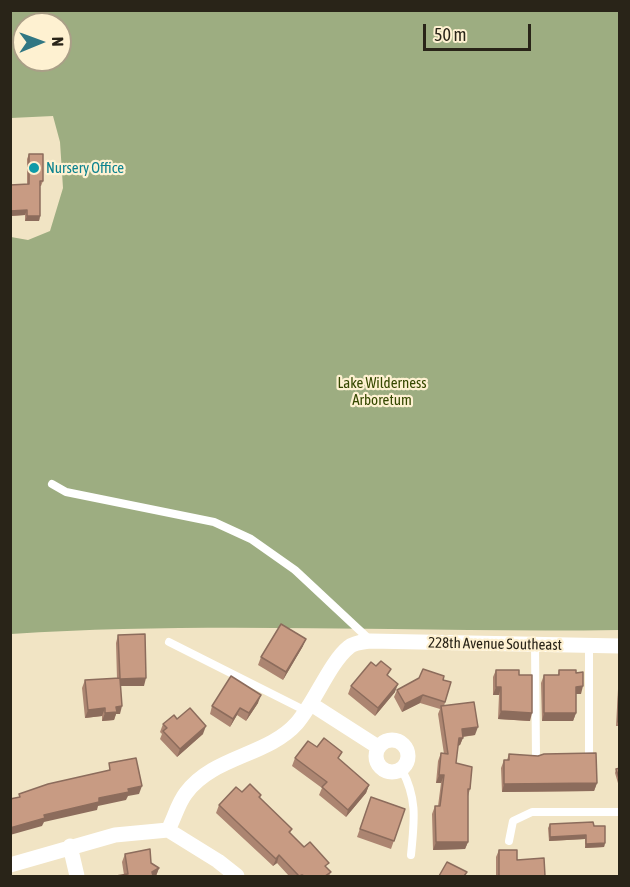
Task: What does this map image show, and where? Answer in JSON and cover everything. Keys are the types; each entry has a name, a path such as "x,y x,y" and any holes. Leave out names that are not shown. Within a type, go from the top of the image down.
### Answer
{"street":[{"name":"228th Avenue Southeast","path":"370,641 620,646"},
{"path":"168,830 186,793 216,768 286,733 308,707 348,647 355,643 370,641"},
{"path":"308,707 378,747"},
{"path":"389,740 401,742 406,747 408,759 402,770 389,772 383,770 376,760 378,747 389,740"},
{"path":"10,865 115,835 168,830 218,861 237,876"},
{"path":"70,846 77,876"}],"lane":[{"path":"52,484 66,492 214,522 251,539 295,570 370,641"},
{"path":"169,642 308,707"},
{"path":"535,644 536,758"},
{"path":"589,646 589,758"},
{"path":"402,770 411,787 415,807 411,855"},
{"path":"509,841 513,821 532,812 620,812"}],"green space":[{"name":"Lake Wilderness Arboretum","path":"11,11 619,11 619,630 163,628 11,634 11,237 28,240 50,231 63,188 60,142 53,116 11,118"}],"building":[{"path":"29,154 43,154 40,216 27,216 27,210 10,211 10,185 29,184"},
{"path":"281,624 306,639 286,672 261,657"},
{"path":"145,634 146,678 120,679 122,706 116,707 117,712 105,713 105,708 88,710 85,680 120,678 118,635"},
{"path":"381,661 391,669 387,675 398,684 378,708 351,686 371,662 376,666"},
{"path":"423,669 444,676 443,680 451,682 445,702 423,695 405,704 397,690 419,678"},
{"path":"496,670 519,670 519,675 532,675 532,713 501,711 501,687 496,687"},
{"path":"559,670 583,672 583,686 576,687 576,713 544,713 544,675 559,675"},
{"path":"231,676 261,695 249,713 240,708 233,719 212,706"},
{"path":"619,685 620,722 618,722"},
{"path":"474,702 478,727 462,729 463,738 459,738 456,763 472,767 470,789 468,789 468,842 436,842 435,806 440,806 444,775 439,775 441,753 448,754 441,706"},
{"path":"190,708 206,726 180,749 163,731 167,728 163,724 174,715 177,719"},
{"path":"324,738 342,752 338,758 369,785 348,810 322,787 327,782 295,758 308,741 317,747"},
{"path":"596,753 597,783 504,784 504,760 509,760 509,754 538,756"},
{"path":"136,758 142,786 128,789 129,792 99,798 99,802 44,815 45,818 10,828 10,799 20,797 19,794 48,784 110,770 109,763"},
{"path":"620,768 620,781 616,769"},
{"path":"250,784 261,795 259,797 292,829 289,832 304,847 310,842 329,863 325,866 331,872 325,876 299,876 279,855 276,859 219,805 236,787 242,792"},
{"path":"371,797 405,809 394,841 360,829"},
{"path":"593,822 594,826 605,826 605,843 586,844 586,835 550,837 550,824"},
{"path":"150,849 151,863 159,868 152,872 153,876 116,876 128,874 125,854"},
{"path":"499,850 517,850 517,860 544,858 545,876 499,876"},
{"path":"447,862 467,872 464,876 439,876"}],"place":[{"name":"Nursery Office","path":"34,168"}]}
